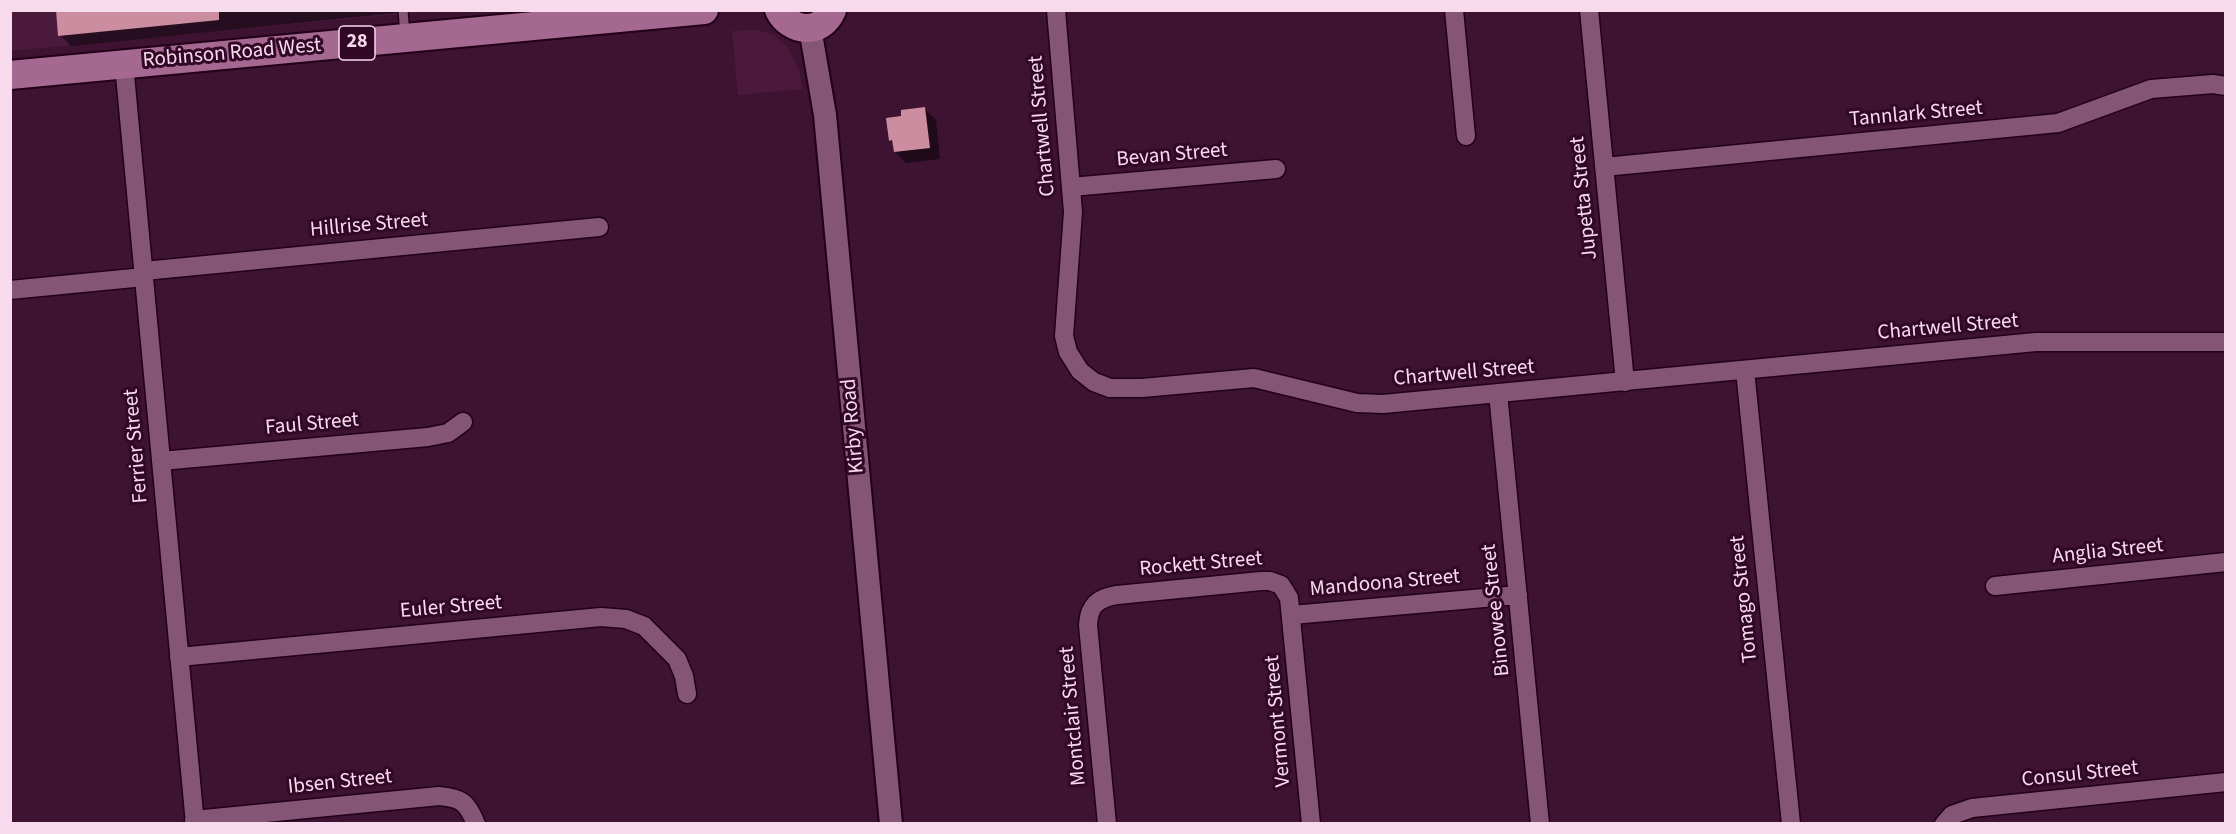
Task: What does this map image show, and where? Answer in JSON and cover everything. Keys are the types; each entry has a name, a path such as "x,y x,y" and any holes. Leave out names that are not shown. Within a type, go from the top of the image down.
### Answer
{"main road":[{"name":"Robinson Road West","path":"10,75 124,64 404,24 704,10"},
{"path":"779,10 784,20 801,29 821,19"}],"street":[{"name":"Chartwell Street","path":"1056,10 1073,212 1064,317 1065,342 1073,362 1094,382 1110,388 1129,389 1254,378 1370,404 2036,342 2226,342"},
{"path":"1454,10 1466,135"},
{"name":"Jupetta Street","path":"1589,10 1625,382"},
{"name":"Kirby Road","path":"821,19 825,115 891,824"},
{"name":"Ferrier Street","path":"124,64 194,822"},
{"name":"Tannlark Street","path":"1604,167 2058,123 2151,89 2213,84 2226,86"},
{"name":"Bevan Street","path":"1071,187 1276,169"},
{"name":"Hillrise Street","path":"10,290 599,227"},
{"name":"Tomago Street","path":"1745,370 1791,824"},
{"name":"Binowee Street","path":"1498,393 1540,824"},
{"name":"Faul Street","path":"161,461 428,437 448,433 463,422"},
{"name":"Anglia Street","path":"1995,586 2226,562"},
{"name":"Rockett Street","path":"1093,605 1104,597 1117,595 1270,581 1285,588 1292,615"},
{"name":"Mandoona Street","path":"1292,615 1518,595"},
{"name":"Montclair Street","path":"1093,605 1088,625 1107,824"},
{"name":"Vermont Street","path":"1292,615 1311,824"},
{"name":"Euler Street","path":"179,657 602,617 626,619 644,626 677,659 684,676 687,694"},
{"name":"Consul Street","path":"1944,824 1952,815 1972,808 2226,782"},
{"name":"Ibsen Street","path":"194,822 440,796 456,798 469,807 476,824"}],"shaded area":[{"path":"11,11 432,11 11,51"},
{"path":"757,30 774,35 787,47 798,68 803,89 738,95 732,31"}],"building":[{"path":"56,10 219,10 219,20 58,36"},
{"path":"925,107 930,148 894,152 892,140 889,141 886,118 901,116 901,110"}]}
